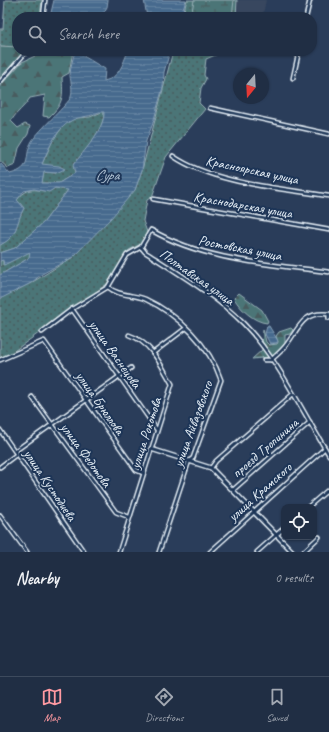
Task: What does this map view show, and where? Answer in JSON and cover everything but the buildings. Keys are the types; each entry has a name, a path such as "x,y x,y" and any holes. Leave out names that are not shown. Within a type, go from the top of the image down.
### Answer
{"street":[{"path":"44,12 45,0"},
{"path":"307,12 310,0"},
{"path":"0,82 23,56"},
{"path":"293,78 298,56"},
{"path":"210,108 329,134"},
{"name":"Красноярская улица","path":"173,156 185,164 230,178 266,186 329,196"},
{"name":"Краснодарская улица","path":"153,199 232,212 280,223 329,230"},
{"name":"Ростовская улица","path":"141,247 151,230 188,248 211,255 329,272"},
{"path":"42,332 72,309 108,288 127,255 141,247"},
{"name":"Полтавская улица","path":"141,247 145,252 219,301 245,325 272,360 329,455"},
{"name":"улица Айвазовского","path":"108,288 114,293 131,294 146,300 179,321 213,362 221,380 193,458 189,461 159,552"},
{"name":"улица Васнецова","path":"72,309 157,430"},
{"path":"264,360 272,360 287,344 301,322 308,317 321,313 329,315"},
{"path":"153,353 186,328"},
{"name":"улица Рокотова","path":"119,552 172,384 153,353 140,338 129,335"},
{"name":"улица Брюллова","path":"0,360 44,341 136,470 143,473"},
{"path":"0,467 16,452 131,368"},
{"path":"211,468 216,461 293,394"},
{"name":"улица Федотова","path":"32,397 116,512 129,518"},
{"name":"проезд Тропинина","path":"233,490 310,422"},
{"name":"улица Кустодиева","path":"0,430 84,552"},
{"name":"улица Крамского","path":"210,552 325,448"},
{"path":"151,449 211,468 293,552"},
{"path":"312,504 329,489"},
{"path":"0,515 27,552"},
{"path":"257,552 281,530"},
{"path":"302,552 319,537"}],"shaded area":[{"path":"237,0 266,0 263,12 236,12"}],"green space":[{"path":"5,0 42,0 41,12 12,12 12,47 0,46 0,29 3,29"},
{"path":"187,0 237,0 236,12 183,12"},
{"path":"194,0 234,0 233,12 192,12"},
{"path":"0,46 12,47 12,56 21,56 0,79"},
{"path":"35,56 72,56 69,73 62,77 62,99 58,108 49,117 43,116 45,95 30,98 11,121 18,128 25,124 30,126 28,134 19,148 15,165 8,168 0,161 0,86 22,62"},
{"path":"172,56 213,56 206,59 204,75 206,79 201,88 199,103 205,109 166,157 152,197 147,200 143,221 147,232 141,244 129,250 107,284 0,361 0,298 31,283 73,257 135,190 142,170"},
{"path":"104,111 98,133 73,165 75,173 59,183 42,183 44,172 56,173 42,164 53,140 64,125 75,118 90,117"},
{"path":"55,188 68,190 44,222 15,248 0,253 0,245 13,234 24,208 17,200 28,191 45,191"},
{"path":"30,251 29,258 0,275 0,261 3,260 3,265"},
{"path":"239,293 262,310 268,321 267,323 252,318 240,306 234,298"},
{"path":"291,328 293,330 290,334 285,335 285,343 272,357 252,359 262,350 263,329 266,342 269,345 277,344 278,342 276,336 279,332"}],"water":[{"path":"54,0 108,0 107,7 104,12 51,12"},
{"path":"144,0 186,0 182,12 146,12"},
{"name":"Сура","path":"74,56 83,56 105,69 104,81 117,74 126,56 169,56 164,72 163,87 153,123 146,141 142,170 135,190 111,218 73,257 42,274 31,283 0,299 0,275 29,258 30,252 4,265 3,260 0,261 0,253 15,248 44,222 68,190 55,188 49,192 34,189 24,191 17,200 24,208 14,234 0,245 0,163 10,174 25,165 29,146 32,141 71,97 71,67","holes":["99,112 104,112 103,119 97,133 73,165 75,173 59,183 42,183 44,172 56,173 65,169 59,166 42,164 58,132 69,122 75,119"]},
{"path":"267,326 269,326 278,341 277,343 270,344 265,334"}]}
